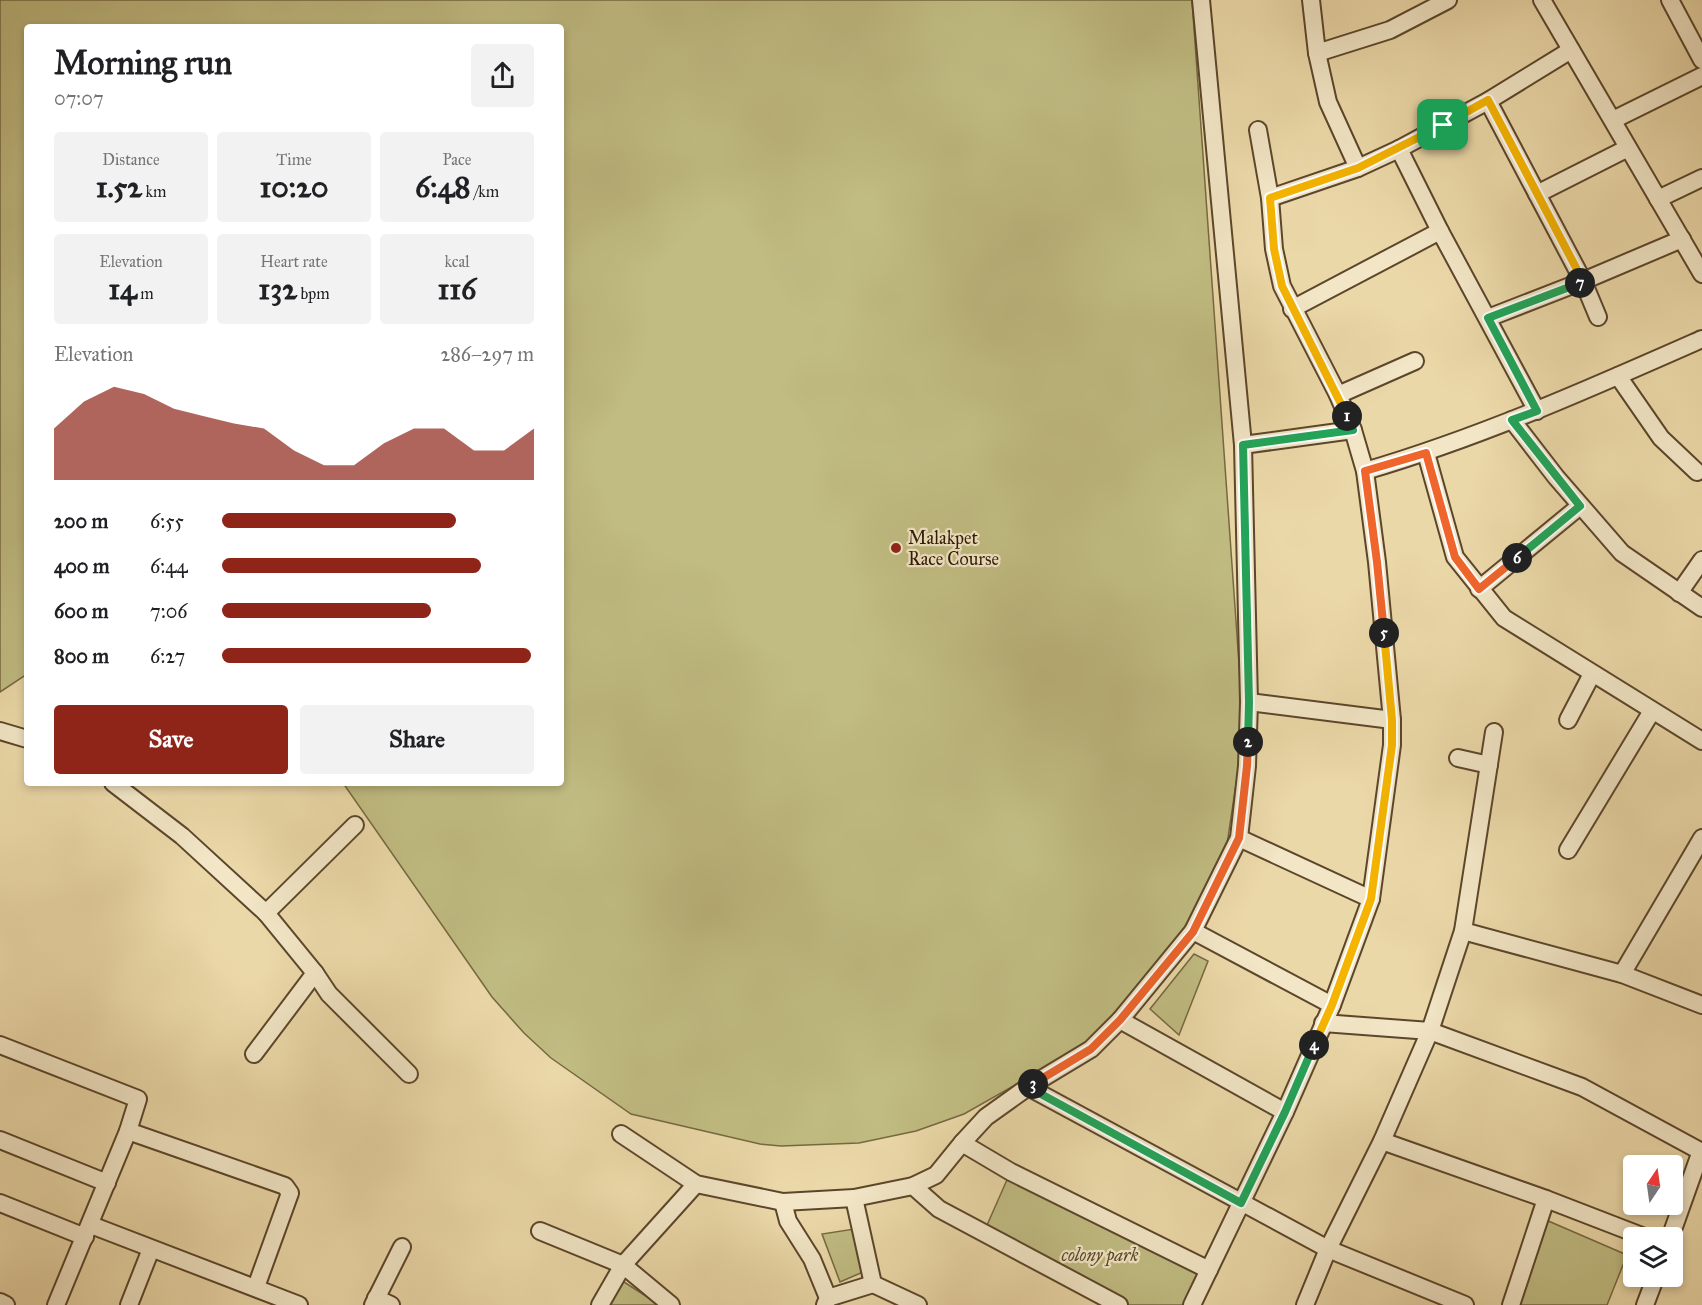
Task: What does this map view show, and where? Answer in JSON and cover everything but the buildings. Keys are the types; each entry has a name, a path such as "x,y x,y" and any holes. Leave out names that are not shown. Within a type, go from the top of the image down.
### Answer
{"street":[{"path":"621,1134 696,1184 783,1202 854,1198 913,1186 936,1175 986,1117 1028,1087 1091,1049 1120,1020 1193,932 1239,838 1247,766 1249,702 1243,445 1201,0"},
{"path":"1311,0 1317,53 1328,102 1358,168"},
{"path":"1317,53 1390,30 1448,0"},
{"path":"1542,0 1702,274"},
{"path":"1670,0 1702,60"},
{"path":"1270,198 1358,168 1399,149 1488,100 1571,50"},
{"path":"1613,120 1702,76"},
{"path":"1488,100 1583,281 1598,317"},
{"path":"1192,1305 1285,1112 1332,1005 1371,899 1392,745 1392,720 1377,562 1365,471 1353,430 1338,395 1282,286 1258,130"},
{"path":"1537,194 1628,148"},
{"path":"1399,149 1440,231 1537,411"},
{"path":"1658,199 1702,178"},
{"path":"1292,309 1440,231"},
{"path":"1488,318 1682,239"},
{"path":"1365,471 1426,453 1537,411 1702,339"},
{"path":"1338,395 1415,361"},
{"path":"1618,376 1661,438 1697,472"},
{"path":"1512,420 1580,506 1622,553 1702,608"},
{"path":"1243,445 1353,430"},
{"path":"1426,453 1455,557 1504,618 1652,711 1701,738"},
{"path":"1479,589 1580,506"},
{"path":"1679,593 1702,560"},
{"path":"1568,720 1592,674"},
{"path":"1249,702 1392,720"},
{"path":"1568,850 1652,711"},
{"path":"0,731 24,738"},
{"path":"1305,1305 1328,1249 1382,1142 1430,1031 1463,931 1494,732"},
{"path":"1458,758 1489,765"},
{"path":"117,786 182,836 266,913 315,973 329,994 409,1074"},
{"path":"266,913 355,825"},
{"path":"1239,838 1371,899"},
{"path":"1622,974 1696,858 1702,838"},
{"path":"1463,931 1622,974 1702,1005"},
{"path":"1193,932 1332,1005"},
{"path":"254,1054 315,973"},
{"path":"1120,1020 1285,1112"},
{"path":"1323,1023 1430,1031 1582,1088 1701,1151 1674,1227"},
{"path":"0,1045 138,1099 128,1131 56,1305"},
{"path":"1028,1087 1422,1298 1465,1305"},
{"path":"128,1131 285,1186 290,1193 256,1287"},
{"path":"0,1140 107,1183"},
{"path":"1382,1142 1546,1199 1623,1229"},
{"path":"962,1143 1011,1172 1209,1270"},
{"path":"600,1305 623,1265 696,1184"},
{"path":"913,1186 939,1209 1119,1305"},
{"path":"854,1198 873,1284"},
{"path":"1510,1305 1546,1199"},
{"path":"783,1202 788,1221 812,1259 827,1302 873,1284 918,1305"},
{"path":"0,1203 151,1249 299,1305"},
{"path":"540,1231 623,1265 671,1305"},
{"path":"380,1303 402,1247"},
{"path":"129,1305 151,1249"},
{"path":"1645,1305 1652,1287"},
{"path":"0,1302 6,1305"}],"green space":[{"name":"Malakpet Race Course","path":"0,0 1192,0 1241,692 1242,744 1227,844 1193,917 1096,1039 964,1114 916,1131 859,1143 781,1146 760,1144 631,1114 551,1058 524,1033 492,997 345,786 564,786 564,24 24,24 24,676 0,692"},
{"path":"1194,954 1208,961 1179,1035 1150,1009"},
{"name":"colony park","path":"1010,1173 1203,1272 1188,1305 1126,1305 984,1232"},
{"path":"1546,1220 1623,1253 1623,1265 1607,1305 1518,1305"},
{"path":"854,1229 863,1272 840,1282 822,1234"},
{"path":"621,1280 655,1302 657,1305 607,1305"}],"place":[{"name":"Malakpet Race Course","path":"896,548"}],"route":[{"path":"1488,100 1583,281 1488,318 1537,411 1512,420 1580,506 1479,589 1455,557 1426,453 1365,471 1377,562 1392,720 1392,745 1371,899 1332,1005 1285,1112 1241,1203 1028,1087 1091,1049 1120,1020 1193,932 1239,838 1247,766 1249,702 1243,445 1353,430 1338,395 1282,286 1274,249 1270,198 1358,168 1443,125 1488,100"}]}
